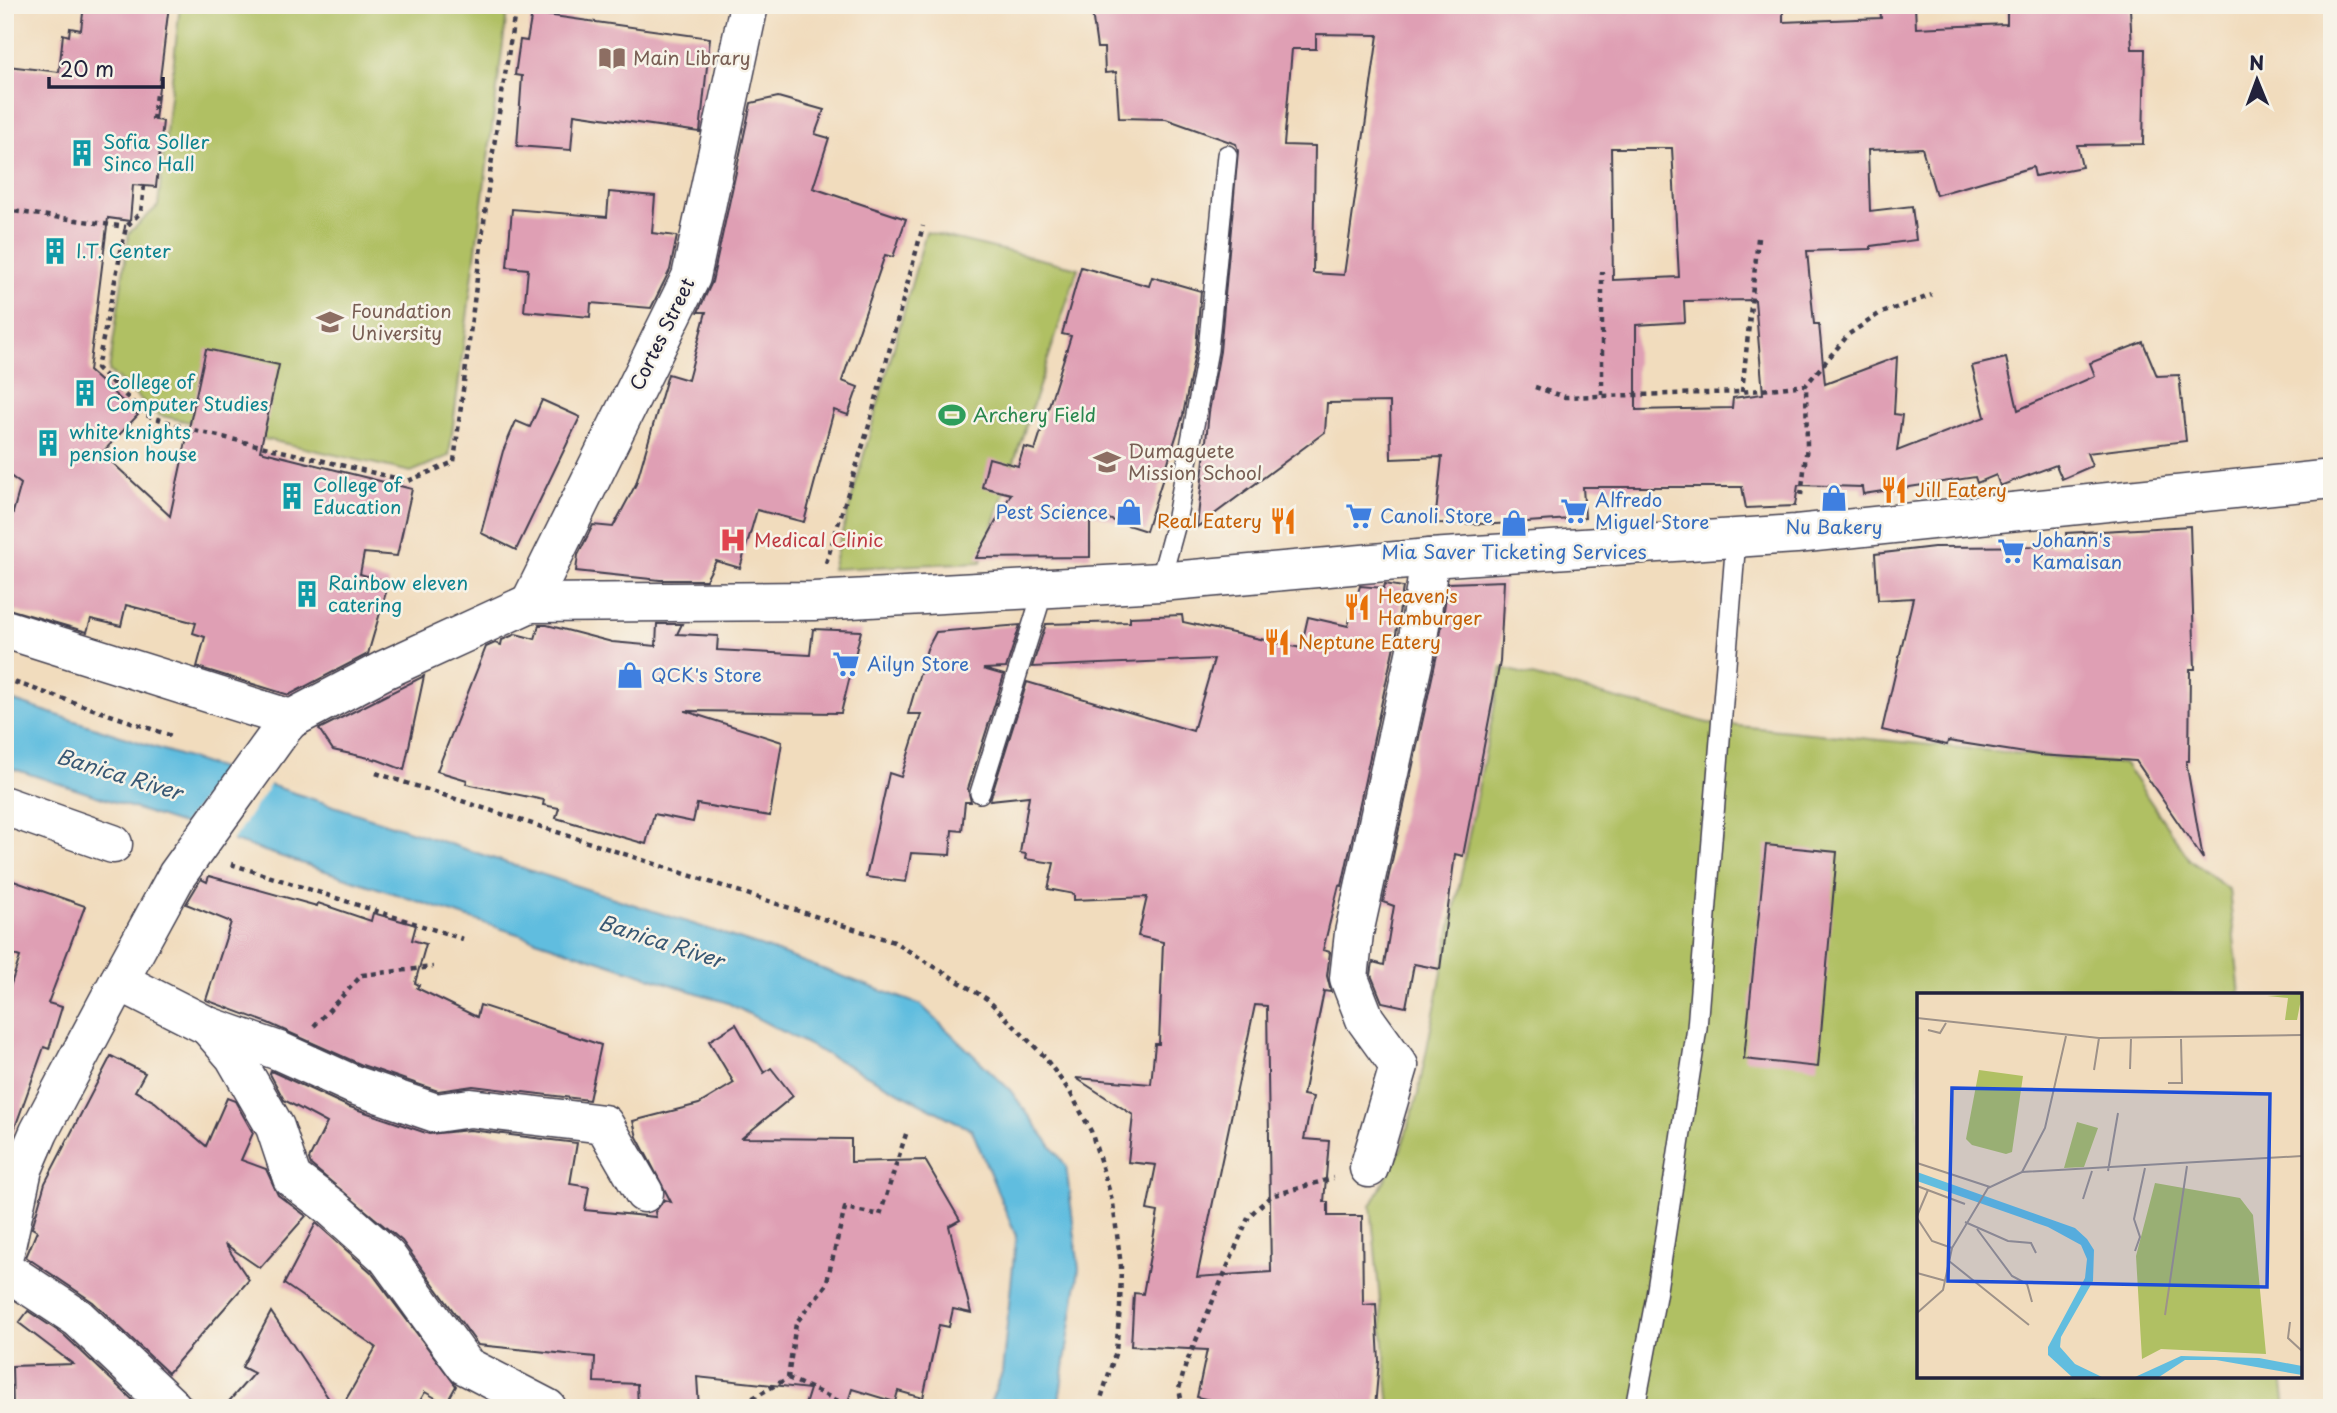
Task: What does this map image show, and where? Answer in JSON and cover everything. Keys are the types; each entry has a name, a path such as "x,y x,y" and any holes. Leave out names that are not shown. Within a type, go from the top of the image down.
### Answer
{"street":[{"name":"Cortes Street","path":"530,603 691,277 750,5"},
{"path":"5,1251 14,1166 39,1132 177,875 287,723 384,670 530,603 814,601 1160,582 1430,558 1796,534 2332,479"},
{"path":"1369,1168 1399,1066 1365,1019 1349,978 1354,933 1418,645 1430,558"},
{"path":"5,629 287,723"},
{"path":"5,806 113,844"},
{"path":"119,981 208,1026 279,1051 355,1085 436,1113 470,1108 604,1124 644,1193"},
{"path":"208,1026 234,1056 275,1127 292,1178 331,1207 387,1256 466,1366 547,1408"},
{"path":"5,1270 78,1318 173,1408"}],"lane":[{"path":"1160,582 1175,527 1208,350 1227,155"},
{"path":"1635,1408 1697,1028 1736,539"},
{"path":"980,793 1044,588"}],"path":[{"path":"144,186 141,212 125,227 97,368 146,415 189,429 408,481 454,462 492,158 516,5"},
{"path":"153,120 156,94"},
{"path":"5,210 125,227"},
{"path":"814,601 868,429 923,226"},
{"path":"1742,392 1758,238"},
{"path":"1602,272 1602,396"},
{"path":"1796,534 1807,446 1806,385 1849,334 1880,314 1932,295"},
{"path":"1535,387 1565,397 1742,392 1806,385"},
{"path":"5,679 175,737"},
{"path":"376,773 894,942 987,999 1043,1055 1070,1092 1091,1131 1113,1203 1121,1266 1120,1307 1116,1351 1098,1408"},
{"path":"197,847 463,939"},
{"path":"279,1051 313,1027 362,975 433,967"},
{"path":"788,1378 796,1322 826,1284 845,1208 880,1216 907,1131"},
{"path":"1183,1408 1179,1389 1186,1364 1250,1216 1271,1196 1369,1168"},
{"path":"735,1408 788,1378"},
{"path":"788,1378 854,1408"}],"green space":[{"path":"180,5 508,5 449,456 411,472 158,415 109,371 129,233 158,206"},
{"name":"Archery Field","path":"926,232 1078,268 981,562 832,569"},
{"path":"1502,668 1708,723 2125,764 2190,860 2229,890 2240,993 1917,993 1917,1378 2282,1378 2286,1408 1390,1408 1371,1206 1401,1149 1418,1094"}],"water":[{"name":"Banica River","path":"5,698 763,947 921,1005 1010,1090 1066,1166 1079,1269 1058,1408 988,1408 1002,1373 1016,1236 972,1130 728,1003 5,766"}],"pier":[{"path":"226,767 272,782 230,844 181,828"}],"building":[{"path":"84,5 169,5 155,120 163,121 156,187 133,185 130,221 108,218 89,371 138,415 102,453 170,516 206,349 279,365 260,451 412,489 397,556 364,553 360,574 389,582 368,654 289,695 197,667 205,637 193,633 196,623 126,605 121,626 91,619 87,632 5,608 5,541 21,484 5,472 5,81 8,66 59,72 63,34 69,36 70,28 81,30"},
{"path":"1091,5 1783,5 1783,22 1881,18 1880,5 1915,5 1916,28 2007,24 2007,5 2130,8 2132,49 2145,49 2143,144 2077,145 2082,167 2035,176 2033,167 1936,195 1922,148 1868,150 1870,211 1912,206 1916,240 1871,246 1871,249 1807,251 1814,324 1819,324 1825,384 1897,357 1894,414 1902,415 1897,451 1985,417 1972,366 2006,358 2018,410 2095,376 2090,363 2143,342 2157,376 2179,375 2186,441 2087,453 2092,466 2062,479 2056,465 2000,486 1996,475 1977,483 1975,477 1863,494 1862,487 1798,485 1795,506 1746,508 1742,487 1583,487 1585,518 1496,524 1435,523 1442,457 1391,459 1390,402 1327,403 1325,432 1197,527 1209,412 1220,351 1238,151 1236,144 1166,119 1119,118 1116,72 1105,73 1104,48 1097,48","holes":["1316,34 1378,35 1344,275 1313,273 1315,146 1284,145 1292,49 1316,49","1611,148 1672,148 1679,277 1613,280","1755,300 1763,394 1733,398 1732,408 1636,410 1636,325 1685,322 1684,301"]},
{"name":"Main Library","path":"532,13 710,38 700,132 574,114 571,150 517,146 522,76 515,75 520,40 527,41"},
{"path":"778,97 824,110 815,134 829,138 813,188 906,219 893,257 885,255 842,381 858,387 848,415 834,410 804,522 757,510 740,568 716,561 706,580 660,580 576,571 578,555 593,525 613,527 636,484 668,374 688,380 706,312 698,312 712,282 751,103"},
{"path":"609,192 655,196 652,233 677,236 670,270 651,308 591,303 590,317 524,311 528,269 507,267 512,209 607,217"},
{"path":"1081,267 1149,286 1152,277 1201,291 1196,348 1183,415 1146,531 1090,513 1090,557 976,558 1011,494 982,487 989,458 1018,466 1024,447 1035,450 1071,336 1062,334"},
{"path":"542,400 580,417 516,550 481,533 503,451 516,421 530,427"},
{"path":"2190,526 2195,669 2190,669 2189,761 2186,761 2203,859 2136,761 2038,755 1948,741 1947,745 1882,730 1913,598 1878,600 1875,554 1934,547 2067,546 2066,533"},
{"path":"1504,581 1500,662 1463,856 1455,854 1440,969 1414,964 1406,1007 1382,1002 1371,975 1373,962 1384,965 1394,906 1383,902 1438,650 1448,583"},
{"path":"1385,584 1403,587 1395,641 1342,886 1339,885 1323,950 1330,952 1327,976 1331,992 1324,991 1303,1095 1313,1097 1304,1139 1329,1141 1324,1202 1328,1202 1328,1216 1362,1216 1363,1305 1376,1304 1379,1361 1375,1408 1244,1408 1197,1397 1207,1350 1131,1346 1134,1293 1143,1294 1158,1212 1147,1210 1156,1165 1128,1162 1133,1115 1076,1078 1151,1084 1155,1044 1159,1044 1163,942 1138,936 1147,897 1074,900 1074,894 1048,889 1054,863 1025,859 1026,854 1020,853 1029,796 990,800 1027,682 1193,731 1214,659 1032,667 1046,624 1130,622 1130,617 1182,615 1183,622 1301,648 1308,617 1348,626 1360,586 1384,588","holes":["1255,1005 1267,1006 1271,1272 1197,1277"]},
{"path":"657,624 682,624 677,634 718,636 717,650 810,655 813,629 861,631 841,713 685,711 782,742 770,816 697,804 693,822 654,814 646,844 556,818 559,808 543,805 544,800 466,784 467,780 437,771 486,647 495,643 501,645 502,640 516,634 535,639 539,625 612,642 656,646"},
{"path":"1020,625 1006,668 983,669 1004,675 968,789 971,802 965,802 962,831 952,830 950,855 911,853 906,882 866,877 889,773 901,777 921,714 908,714 927,649 936,632"},
{"path":"424,676 404,770 378,760 333,750 319,729"},
{"path":"1766,845 1837,852 1818,1067 1744,1059"},
{"path":"209,876 317,906 318,903 371,921 373,913 416,925 412,940 426,944 415,983 419,985 417,988 477,1017 480,1005 601,1045 589,1100 473,1086 438,1091 362,1065 268,1023 206,1000 231,922 186,904 201,879 207,882"},
{"path":"5,878 85,906 48,1003 62,1007 49,1049 44,1047 9,1144 5,1143 5,1002 20,957 5,952"},
{"path":"736,1024 764,1073 771,1068 793,1096 742,1138 851,1139 851,1162 925,1160 960,1220 949,1226 971,1313 953,1309 949,1327 939,1325 923,1398 898,1391 895,1402 852,1389 846,1408 804,1408 810,1389 697,1377 699,1408 638,1408 637,1384 594,1382 595,1357 478,1345 402,1241 311,1165 309,1159 327,1123 284,1100 270,1074 271,1071 347,1106 429,1134 470,1130 577,1143 570,1184 589,1187 585,1210 656,1217 655,1212 664,1200 671,1202 637,1137 633,1121 699,1104 734,1083 709,1041"},
{"path":"111,1056 145,1073 135,1091 155,1102 206,1146 227,1098 235,1101 253,1133 241,1160 266,1169 278,1195 306,1216 260,1268 225,1244 249,1280 168,1373 93,1302 26,1257 37,1231 32,1228 45,1183"},
{"path":"316,1223 371,1272 456,1386 446,1404 425,1392 416,1408 341,1408 376,1347 284,1284"},
{"path":"28,1311 64,1335 139,1406 13,1408 12,1366 73,1364 19,1323"},
{"path":"271,1312 335,1408 223,1408 254,1373 242,1367"}],"place":[{"name":"Main Library","path":"612,58"},
{"name":"Sofia Soller Sinco Hall","path":"82,153"},
{"name":"I.T. Center","path":"55,251"},
{"name":"Foundation University","path":"330,322"},
{"name":"College of Computer Studies","path":"85,393"},
{"name":"Archery Field","path":"952,415"},
{"name":"white knights pension house","path":"48,443"},
{"name":"Dumaguete Mission School","path":"1107,462"},
{"name":"Jill Eatery","path":"1894,490"},
{"name":"College of Education","path":"292,496"},
{"name":"Nu Bakery","path":"1834,498"},
{"name":"Alfredo Miguel Store","path":"1574,511"},
{"name":"Pest Science","path":"1129,512"},
{"name":"Canoli Store","path":"1359,516"},
{"name":"Real Eatery","path":"1283,521"},
{"name":"Mia Saver Ticketing Services","path":"1514,523"},
{"name":"Medical Clinic","path":"733,540"},
{"name":"Johann's Kamaisan","path":"2011,551"},
{"name":"Rainbow eleven catering","path":"307,594"},
{"name":"Heaven's Hamburger","path":"1357,607"},
{"name":"Neptune Eatery","path":"1277,642"},
{"name":"Ailyn Store","path":"846,664"},
{"name":"QCK's Store","path":"630,675"}]}
